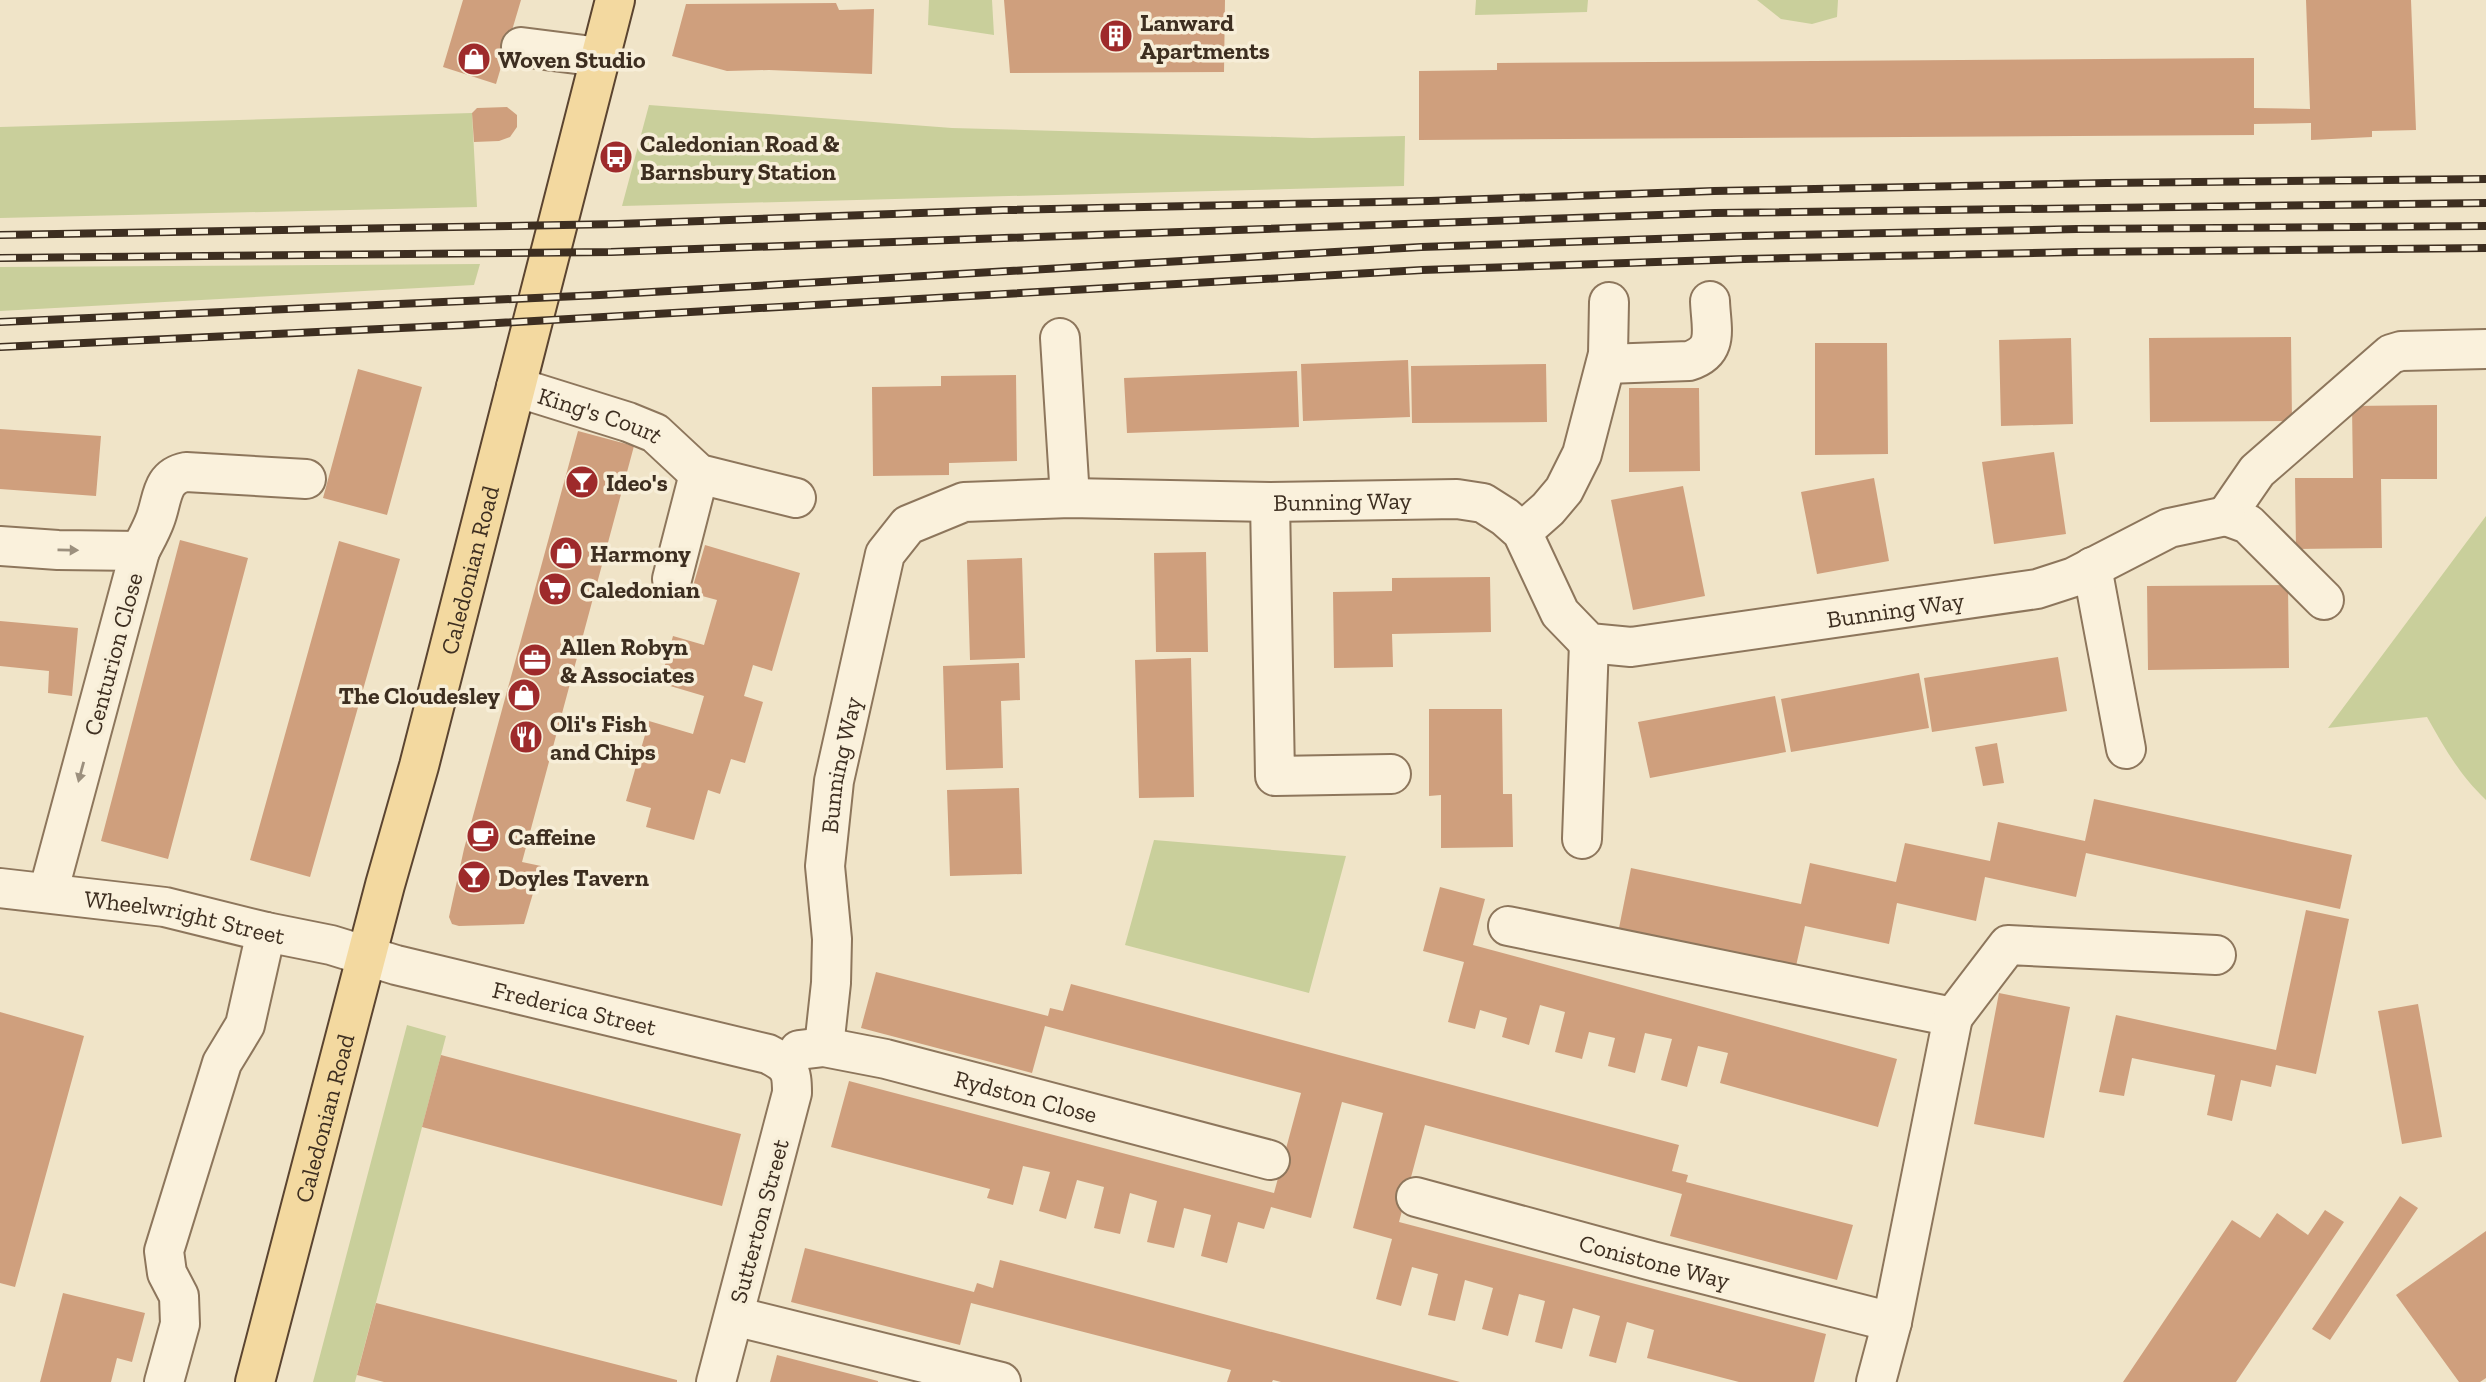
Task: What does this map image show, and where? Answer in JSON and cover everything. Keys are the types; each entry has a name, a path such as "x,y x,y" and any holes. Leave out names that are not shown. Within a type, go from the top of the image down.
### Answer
{"main road":[{"name":"Caledonian Road","path":"255,1382 419,766 615,0"}],"street":[{"path":"521,47 600,57"},
{"path":"1606,365 1689,361 1701,357 1707,352 1711,341 1710,301"},
{"path":"1522,532 1548,509 1564,490 1582,454 1606,365 1609,302"},
{"path":"1060,338 1070,498"},
{"path":"2325,600 2248,524 2227,516 2257,471 2391,354 2401,351 2486,349"},
{"name":"King's Court","path":"516,387 655,433 699,474 796,498"},
{"path":"141,551 156,519 166,484 175,474 186,472 306,479"},
{"path":"672,579 699,474"},
{"name":"Bunning Way","path":"824,1047 831,983 832,939 825,866 834,780 885,554 908,525 964,502 1070,498 1270,502 1457,499 1483,503 1522,532 1560,613 1589,643 1631,647 2037,589 2074,577 2169,528 2227,516"},
{"path":"1270,502 1275,776 1391,774"},
{"name":"Centurion Close","path":"0,546 141,551 48,893"},
{"path":"2092,567 2126,749"},
{"path":"1582,839 1589,643"},
{"name":"Wheelwright Street","path":"0,888 165,907 331,945 367,956"},
{"path":"1508,926 1953,1017"},
{"path":"164,1382 180,1324 179,1296 167,1273 164,1251 222,1063 245,1025 266,932"},
{"path":"1876,1382 1892,1322 1953,1017 2008,944 2216,955"},
{"name":"Frederica Street","path":"367,956 413,970 768,1054 782,1061"},
{"name":"Rydston Close","path":"782,1061 800,1049 824,1047 886,1059 1270,1160"},
{"name":"Sutterton Street","path":"716,1382 792,1093 792,1074 782,1061"},
{"name":"Conistone Way","path":"1416,1197 1892,1322"},
{"path":"734,1316 1001,1382"}],"green space":[{"path":"929,0 992,0 994,35 928,25"},
{"path":"1476,0 1588,0 1587,12 1475,15"},
{"path":"1757,0 1838,0 1837,17 1812,24 1781,19"},
{"path":"649,105 952,128 1312,138 1405,136 1404,186 622,206"},
{"path":"472,113 477,207 0,218 0,127"},
{"path":"480,264 474,285 0,311 0,267"},
{"path":"2486,516 2486,800 2460,771 2427,717 2328,728"},
{"path":"1154,840 1346,856 1309,993 1125,945"},
{"path":"407,1025 446,1036 355,1382 313,1382"}],"building":[{"path":"463,0 521,0 496,84 443,67"},
{"name":"Lanward Apartments","path":"1004,0 1225,0 1224,72 1010,73"},
{"path":"2306,0 2411,0 2416,130 2372,131 2372,137 2311,140 2311,123 2254,124 2254,135 1419,140 1419,71 1497,70 1497,63 2254,58 2254,108 2310,109"},
{"path":"836,3 839,10 874,9 872,74 727,71 672,56 686,4"},
{"path":"507,107 517,115 517,127 510,137 499,141 474,142 472,113 477,108"},
{"path":"2291,337 2292,421 2150,422 2149,338"},
{"path":"2071,338 2073,424 2001,426 1999,340"},
{"path":"1815,343 1887,343 1888,454 1815,455"},
{"path":"1408,360 1410,417 1303,421 1301,364"},
{"path":"1546,364 1547,422 1412,423 1411,366"},
{"path":"358,369 422,387 387,515 323,498"},
{"path":"1297,371 1299,427 1127,433 1124,378"},
{"path":"1016,375 1017,461 949,463 949,475 873,476 872,387 941,386 941,376"},
{"path":"1629,388 1699,388 1700,471 1629,472"},
{"path":"2437,405 2437,479 2381,479 2382,548 2296,549 2295,478 2353,478 2352,406"},
{"path":"0,429 101,436 96,496 0,489"},
{"path":"578,431 634,446 522,862 541,866 524,924 459,926 452,924 449,917 464,849"},
{"path":"2054,452 2066,534 1994,544 1982,462"},
{"path":"1874,478 1889,561 1817,574 1801,492"},
{"path":"1683,486 1705,596 1633,610 1611,500"},
{"path":"180,540 248,558 168,859 101,841"},
{"path":"339,541 400,559 310,877 250,860"},
{"path":"705,545 800,573 772,671 753,665 744,696 763,702 745,763 731,759 720,794 708,790 694,840 646,827 651,808 626,801 649,721 693,734 704,696 660,683 673,636 704,645 717,600 691,593"},
{"path":"1206,552 1208,652 1156,652 1154,553"},
{"path":"1022,558 1025,658 970,660 967,560"},
{"path":"1490,577 1491,632 1392,634 1393,667 1334,668 1333,592 1392,591 1392,578"},
{"path":"2288,585 2289,668 2148,670 2147,586"},
{"path":"0,621 78,628 72,696 48,693 49,671 0,666"},
{"path":"2058,657 2067,711 1932,732 1924,678"},
{"path":"1191,658 1194,797 1139,798 1135,660"},
{"path":"1019,663 1020,700 1001,701 1003,768 946,770 943,666"},
{"path":"1919,673 1929,728 1791,752 1781,699"},
{"path":"1775,696 1786,752 1650,778 1638,722"},
{"path":"1429,709 1502,709 1503,794 1512,794 1513,847 1441,848 1441,795 1429,796"},
{"path":"1997,743 2004,783 1983,786 1975,747"},
{"path":"1019,788 1022,874 950,876 947,790"},
{"path":"2094,799 2352,855 2340,909 2086,853 2076,897 1985,877 1976,921 1897,903 1889,944 1805,926 1796,966 1619,928 1631,868 1801,904 1810,863 1896,882 1905,843 1990,861 1998,822 2085,841"},
{"path":"1440,887 1485,899 1473,945 1897,1059 1878,1127 1720,1083 1728,1053 1698,1046 1687,1087 1661,1080 1672,1039 1645,1033 1635,1073 1608,1066 1615,1038 1589,1032 1582,1059 1555,1052 1565,1012 1540,1005 1529,1045 1502,1037 1507,1018 1480,1010 1475,1029 1448,1022 1464,962 1423,951"},
{"path":"2306,910 2349,919 2316,1074 2276,1065 2271,1087 2241,1080 2232,1121 2207,1115 2215,1075 2132,1058 2124,1096 2099,1092 2116,1015 2276,1050"},
{"path":"876,972 1048,1016 1050,1008 1063,1011 1071,984 1679,1145 1672,1171 1688,1175 1686,1182 1853,1225 1837,1280 1670,1236 1682,1194 1425,1125 1399,1222 1826,1334 1814,1382 1739,1382 1647,1358 1654,1330 1627,1322 1616,1363 1589,1356 1600,1316 1573,1308 1562,1349 1535,1342 1545,1301 1519,1294 1508,1336 1482,1329 1493,1288 1465,1280 1455,1321 1428,1315 1438,1274 1412,1267 1401,1306 1376,1299 1392,1239 1353,1228 1383,1113 1342,1102 1311,1218 1271,1207 1264,1229 1238,1222 1227,1263 1201,1256 1211,1215 1184,1208 1174,1248 1147,1242 1157,1201 1130,1193 1120,1234 1094,1228 1104,1187 1077,1180 1066,1219 1039,1211 1050,1172 1023,1166 1013,1205 987,1198 990,1189 831,1147 849,1081 1274,1193 1301,1093 1045,1026 1032,1073 861,1028"},
{"path":"1999,993 2070,1007 2044,1138 1974,1124"},
{"path":"2418,1004 2442,1137 2402,1144 2378,1011"},
{"path":"0,1012 84,1036 15,1287 0,1283"},
{"path":"441,1055 741,1134 722,1206 422,1127"},
{"path":"2400,1196 2418,1208 2330,1340 2312,1329"},
{"path":"2325,1210 2344,1222 2236,1382 2123,1382 2232,1220 2260,1238 2277,1213 2308,1235"},
{"path":"2486,1231 2486,1378 2480,1382 2459,1382 2396,1295"},
{"path":"805,1248 974,1292 977,1283 993,1288 1000,1260 1460,1382 1227,1382 1231,1370 971,1303 960,1345 791,1302"},
{"path":"63,1293 145,1313 132,1362 117,1358 111,1382 40,1382"},
{"path":"376,1303 677,1382 384,1382 357,1375"},
{"path":"777,1355 878,1381 878,1382 770,1382"}],"railway":[{"path":"0,235 618,224 1003,210 1429,201 1714,191 2486,179"},
{"path":"0,258 611,252 1715,213 2486,203"},
{"path":"0,322 600,295 1421,247 1743,236 2077,229 2486,226"},
{"path":"0,347 464,325 1422,270 1744,259 2077,252 2486,248"}],"place":[{"name":"Lanward Apartments","path":"1116,36"},
{"name":"Woven Studio","path":"474,59"},
{"name":"Caledonian Road & Barnsbury Station","path":"616,157"},
{"name":"Ideo's","path":"582,482"},
{"name":"Harmony","path":"566,553"},
{"name":"Caledonian","path":"555,589"},
{"name":"Allen Robyn & Associates","path":"535,660"},
{"name":"The Cloudesley","path":"524,695"},
{"name":"Oli's Fish and Chips","path":"526,737"},
{"name":"Caffeine","path":"483,836"},
{"name":"Doyles Tavern","path":"474,877"}]}
